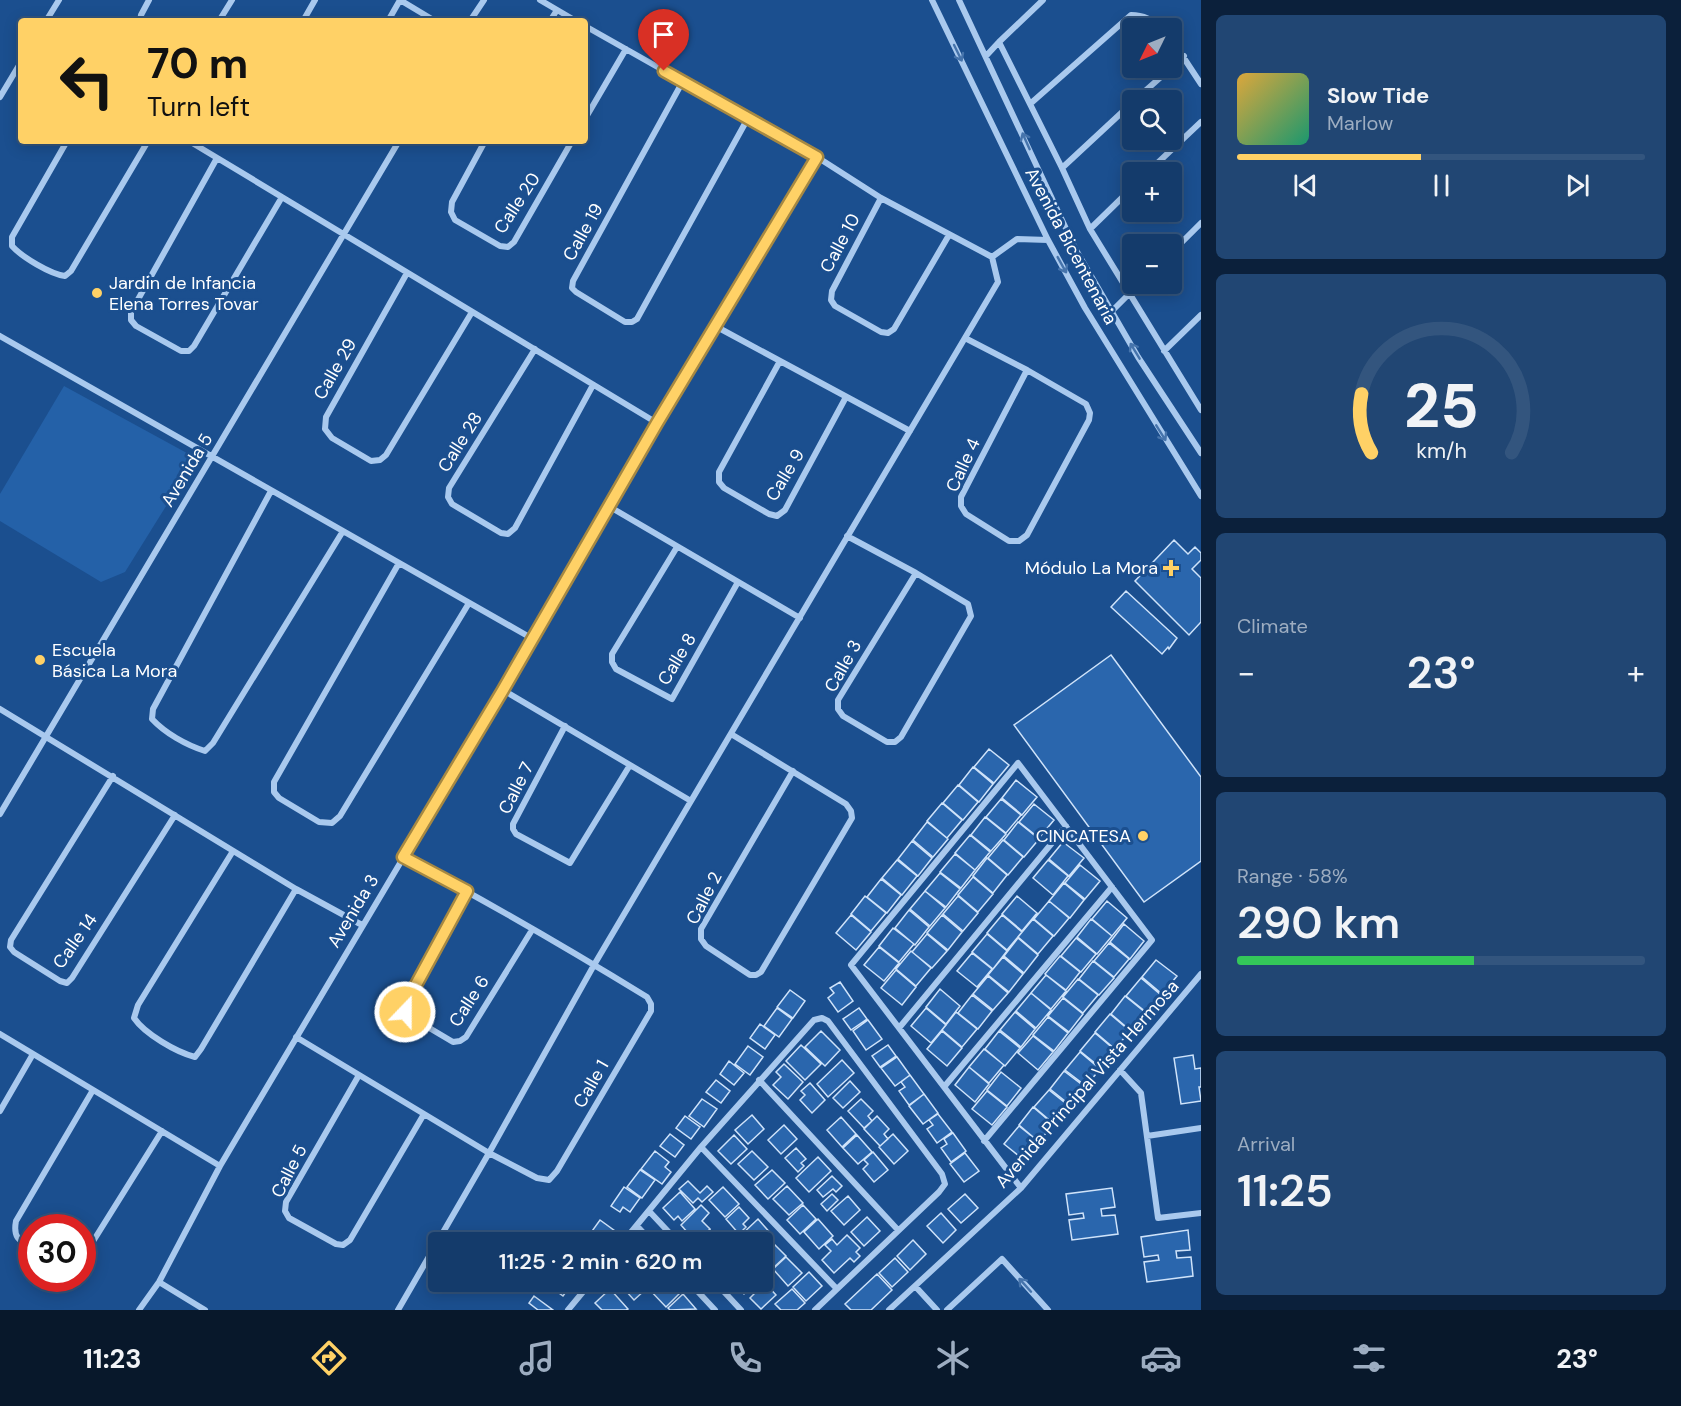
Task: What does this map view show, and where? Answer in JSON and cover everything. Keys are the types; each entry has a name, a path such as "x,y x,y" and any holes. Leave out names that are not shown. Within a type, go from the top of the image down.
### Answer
{"street":[{"path":"48,18 59,0"},
{"path":"140,18 149,0"},
{"path":"221,18 232,0"},
{"path":"305,18 315,0"},
{"path":"390,18 400,0 430,18"},
{"path":"472,18 484,0"},
{"path":"540,0 571,18"},
{"name":"Avenida Bicentenaria","path":"932,0 1048,240 1091,318 1201,496"},
{"name":"Avenida Bicentenaria","path":"959,0 1076,250 1138,357 1201,453"},
{"path":"986,56 1043,0"},
{"path":"552,18 556,10"},
{"path":"1128,18 1131,15 1141,15 1146,18"},
{"path":"1030,104 1122,23"},
{"path":"398,1310 594,965 998,282 992,257 881,198 817,157 588,28"},
{"path":"999,42 1062,168 1089,229 1122,283"},
{"path":"588,114 626,49"},
{"path":"1182,53 1201,84"},
{"path":"0,97 18,68"},
{"path":"1147,90 1159,78"},
{"name":"Calle 19","path":"683,81 573,281 572,288 576,292 625,322 637,319 748,118"},
{"path":"1062,168 1122,113"},
{"path":"1159,162 1201,122"},
{"path":"65,144 12,237 12,246 18,253 57,275 65,276 71,271 146,144"},
{"path":"194,144 657,423"},
{"name":"Avenida 5","path":"0,814 397,144"},
{"name":"Calle 20","path":"483,144 452,202 451,212 455,220 500,246 508,247 514,242 570,144"},
{"name":"Avenida 3","path":"140,1310 159,1282 220,1166 533,639 657,423 717,327 817,157"},
{"path":"217,158 131,312 131,320 136,326 181,351 189,351 282,197"},
{"name":"Calle 10","path":"881,198 832,291 831,300 835,306 880,332 888,333 894,329 950,235"},
{"path":"1089,229 1122,198"},
{"path":"1182,242 1201,223"},
{"path":"992,257 1017,239 1048,240"},
{"name":"Calle 29","path":"407,273 326,417 325,429 332,438 372,461 380,460 386,455 472,312"},
{"path":"1111,312 1129,294 1201,410"},
{"path":"1164,351 1201,315"},
{"path":"717,327 910,431"},
{"path":"0,336 533,639"},
{"path":"965,338 1027,370"},
{"name":"Calle 28","path":"535,349 449,488 448,497 452,504 501,533 508,534 515,528 593,384"},
{"name":"Calle 9","path":"780,361 719,472 719,482 724,488 769,514 777,516 785,510 846,397"},
{"name":"Calle 4","path":"1027,370 1086,404 1090,413 1089,420 1027,535 1019,541 1009,542 966,514 961,506 961,497 1027,370"},
{"path":"271,491 153,709 152,719 159,726 195,748 205,751 213,743 343,531"},
{"path":"610,507 800,618"},
{"path":"847,536 916,573"},
{"name":"Calle 8","path":"677,547 612,654 612,662 616,669 672,699 738,582"},
{"path":"399,563 274,782 274,792 279,798 319,822 332,823 340,816 469,603"},
{"name":"Calle 3","path":"916,573 968,604 971,616 901,737 895,742 886,742 843,716 838,709 838,700 916,573"},
{"path":"503,690 691,801"},
{"path":"0,709 296,889 362,925"},
{"name":"Calle 7","path":"565,726 513,824 516,834 570,863 630,765"},
{"path":"731,734 793,771"},
{"path":"984,1141 1152,940 1018,763 850,965 984,1141 1021,1188"},
{"name":"Calle 2","path":"793,771 846,804 851,811 852,818 761,972 750,975 706,946 701,939 701,929 793,771"},
{"name":"Calle 14","path":"113,776 11,940 10,947 14,952 60,981 67,982 72,978 175,815"},
{"path":"899,1028 1065,826"},
{"path":"233,851 138,1005 134,1018 141,1027 185,1054 195,1057 201,1049 296,889"},
{"path":"403,857 467,891 594,965"},
{"path":"944,1087 1112,887"},
{"name":"Calle 6","path":"467,891 405,1005 405,1012 409,1016 453,1042 466,1037 532,930"},
{"name":"Calle 1","path":"489,1153 537,1178 549,1179 558,1171 651,1011 651,1004 647,997 594,965"},
{"name":"Avenida Principal Vista Hermosa","path":"889,1310 1021,1188 1201,974"},
{"path":"632,1232 759,1080 814,1020 822,1018 828,1021 942,1174 945,1184 815,1310"},
{"path":"0,1034 220,1166"},
{"path":"296,1037 489,1153"},
{"path":"0,1111 33,1054"},
{"path":"1120,1070 1142,1093 1158,1218 1201,1213"},
{"name":"Calle 5","path":"359,1075 286,1202 285,1211 289,1218 336,1244 343,1245 350,1240 424,1114"},
{"path":"759,1080 898,1230"},
{"path":"20,1214 93,1090"},
{"path":"1147,1136 1201,1128"},
{"path":"96,1237 162,1131"},
{"path":"701,1147 837,1288"},
{"path":"649,1210 669,1232"},
{"path":"18,1218 14,1231 18,1239"},
{"path":"637,1226 643,1232"},
{"path":"947,1310 1002,1259 1048,1310"},
{"path":"159,1282 205,1310"},
{"path":"915,1286 937,1310"},
{"path":"568,1310 583,1292"},
{"path":"697,1292 711,1309"},
{"path":"724,1292 741,1310"}],"shaded area":[{"path":"64,386 196,458 125,572 101,582 0,521 0,494"}],"building":[{"path":"1174,540 1188,554 1195,547 1201,553 1201,560 1192,569 1201,578 1201,622 1189,635 1135,581"},
{"path":"1126,591 1177,638 1162,654 1111,607"},
{"name":"CINCATESA","path":"1111,655 1201,777 1201,861 1144,902 1014,725"},
{"path":"989,749 1009,765 994,783 974,767"},
{"path":"973,767 993,784 979,802 959,785"},
{"path":"1016,780 1037,797 1022,815 1002,798"},
{"path":"958,785 978,802 963,820 943,803"},
{"path":"1001,799 1021,815 1006,833 986,817"},
{"path":"942,803 962,820 947,838 927,821"},
{"path":"1034,804 1054,820 1039,838 1019,822"},
{"path":"985,817 1006,834 991,851 971,835"},
{"path":"927,822 948,839 933,857 913,840"},
{"path":"1018,822 1039,839 1024,857 1004,840"},
{"path":"970,835 990,852 975,870 955,853"},
{"path":"1003,840 1023,857 1008,875 988,858"},
{"path":"912,841 932,858 918,876 898,859"},
{"path":"1063,842 1084,858 1069,876 1049,859"},
{"path":"955,854 975,870 961,888 940,872"},
{"path":"987,858 1007,875 993,893 973,876"},
{"path":"897,860 917,876 902,895 882,878"},
{"path":"1048,860 1068,876 1053,895 1033,878"},
{"path":"1080,865 1100,881 1085,899 1065,883"},
{"path":"940,873 960,889 946,907 925,891"},
{"path":"973,877 993,894 978,912 958,895"},
{"path":"881,879 901,895 887,913 867,897"},
{"path":"1064,883 1084,900 1070,918 1049,901"},
{"path":"925,891 945,908 930,926 910,909"},
{"path":"865,896 886,913 871,931 851,914"},
{"path":"958,896 978,913 963,931 943,914"},
{"path":"1017,896 1037,913 1022,931 1002,914"},
{"path":"1049,901 1069,918 1054,936 1034,919"},
{"path":"1107,901 1127,918 1112,936 1092,919"},
{"path":"909,910 929,927 915,945 895,928"},
{"path":"851,915 871,932 856,950 836,933"},
{"path":"942,915 962,932 948,950 927,933"},
{"path":"1002,915 1022,932 1007,950 987,933"},
{"path":"1033,919 1053,936 1038,954 1018,937"},
{"path":"1091,919 1112,936 1097,954 1077,937"},
{"path":"1124,924 1144,941 1130,959 1110,942"},
{"path":"893,928 914,944 899,962 879,946"},
{"path":"927,934 947,951 932,968 912,952"},
{"path":"987,934 1007,951 993,969 972,952"},
{"path":"1018,938 1038,955 1024,973 1004,956"},
{"path":"1076,938 1096,954 1081,972 1061,956"},
{"path":"1109,943 1129,959 1114,977 1094,961"},
{"path":"879,947 899,963 884,981 864,965"},
{"path":"911,951 931,968 916,986 896,969"},
{"path":"972,953 992,969 977,987 957,971"},
{"path":"1060,956 1080,972 1066,990 1045,974"},
{"path":"1003,957 1023,974 1009,992 988,975"},
{"path":"1156,960 1177,976 1162,994 1142,977"},
{"path":"1093,961 1114,978 1099,995 1079,979"},
{"path":"896,970 916,987 902,1005 881,988"},
{"path":"1046,975 1066,991 1051,1009 1031,993"},
{"path":"988,976 1008,993 993,1010 973,994"},
{"path":"1141,978 1161,995 1146,1012 1126,996"},
{"path":"1078,979 1098,995 1083,1013 1063,997"},
{"path":"840,982 853,1001 838,1012 828,998 834,993 830,988"},
{"path":"940,989 960,1006 946,1024 926,1007"},
{"path":"790,990 805,1001 793,1018 777,1007"},
{"path":"1031,993 1051,1010 1036,1028 1016,1011"},
{"path":"972,995 992,1011 978,1029 958,1013"},
{"path":"1125,996 1146,1013 1131,1031 1111,1014"},
{"path":"1063,998 1083,1014 1069,1032 1048,1016"},
{"path":"777,1008 792,1019 779,1037 764,1026"},
{"path":"859,1008 867,1019 851,1030 843,1019"},
{"path":"926,1008 946,1025 931,1043 911,1026"},
{"path":"956,1012 977,1029 962,1047 942,1030"},
{"path":"1015,1012 1035,1029 1021,1047 1000,1030"},
{"path":"1110,1014 1130,1031 1115,1049 1095,1032"},
{"path":"1048,1017 1068,1033 1054,1051 1033,1035"},
{"path":"868,1020 882,1039 866,1050 853,1031"},
{"path":"760,1024 775,1035 765,1049 750,1038"},
{"path":"821,1031 840,1050 825,1066 805,1047"},
{"path":"942,1031 962,1048 947,1066 927,1049"},
{"path":"999,1031 1020,1048 1005,1066 985,1049"},
{"path":"1095,1033 1115,1050 1101,1068 1080,1051"},
{"path":"1033,1036 1053,1052 1038,1070 1018,1053"},
{"path":"801,1045 821,1064 805,1080 786,1061"},
{"path":"888,1045 896,1056 880,1067 872,1056"},
{"path":"748,1046 763,1057 750,1075 735,1064"},
{"path":"984,1049 1004,1065 989,1083 969,1067"},
{"path":"1080,1052 1100,1069 1086,1086 1065,1070"},
{"path":"1193,1055 1195,1069 1201,1068 1201,1087 1199,1087 1201,1101 1181,1104 1174,1058"},
{"path":"897,1057 910,1075 895,1086 881,1068"},
{"path":"842,1060 854,1073 828,1097 817,1084"},
{"path":"729,1061 744,1073 734,1085 720,1074"},
{"path":"784,1064 803,1082 788,1099 773,1085 781,1077 776,1072"},
{"path":"969,1067 989,1084 975,1102 955,1085"},
{"path":"1064,1071 1085,1087 1070,1105 1050,1089"},
{"path":"1001,1072 1021,1088 1007,1106 987,1090"},
{"path":"910,1075 924,1094 909,1105 899,1091 905,1087 901,1082"},
{"path":"716,1080 730,1091 721,1103 706,1092"},
{"path":"850,1081 860,1092 843,1108 833,1098"},
{"path":"810,1083 825,1100 812,1113 800,1100 805,1095 801,1091"},
{"path":"1049,1090 1069,1106 1054,1124 1034,1107"},
{"path":"987,1091 1007,1107 992,1125 972,1109"},
{"path":"924,1094 938,1113 923,1124 909,1106"},
{"path":"702,1099 717,1109 704,1127 689,1116"},
{"path":"861,1099 873,1111 868,1116 872,1121 864,1128 848,1111"},
{"path":"1033,1107 1053,1124 1039,1142 1019,1125"},
{"path":"938,1114 952,1132 937,1143 927,1129 933,1125 929,1120"},
{"path":"752,1115 764,1129 748,1144 735,1130"},
{"path":"685,1116 700,1127 691,1139 676,1128"},
{"path":"877,1116 889,1129 884,1134 888,1139 880,1146 864,1129"},
{"path":"841,1117 856,1134 842,1147 827,1130"},
{"path":"784,1125 797,1139 781,1154 768,1140"},
{"path":"1019,1126 1039,1142 1024,1160 1004,1144"},
{"path":"953,1133 966,1151 951,1162 941,1148 947,1144 944,1139"},
{"path":"670,1134 684,1145 675,1157 660,1146"},
{"path":"893,1134 908,1151 894,1164 879,1147"},
{"path":"734,1135 747,1149 731,1164 718,1151"},
{"path":"857,1135 872,1152 858,1164 843,1148"},
{"path":"796,1148 806,1159 801,1163 804,1166 798,1172 785,1158"},
{"path":"655,1151 669,1162 665,1167 671,1172 662,1184 641,1169"},
{"path":"752,1151 768,1167 754,1180 738,1164"},
{"path":"873,1152 888,1170 874,1182 863,1169 868,1164 864,1160"},
{"path":"965,1153 979,1171 964,1182 950,1164"},
{"path":"818,1157 831,1171 809,1192 796,1178"},
{"path":"640,1170 655,1180 642,1198 627,1187"},
{"path":"772,1170 785,1183 768,1199 755,1185"},
{"path":"832,1176 842,1186 836,1192 833,1189 823,1197 817,1190"},
{"path":"688,1181 700,1193 707,1186 713,1192 702,1202 698,1198 693,1203 679,1189"},
{"path":"787,1186 803,1203 789,1215 773,1199"},
{"path":"624,1187 640,1198 630,1212 623,1207 620,1212 611,1206"},
{"path":"723,1187 739,1204 725,1217 709,1200"},
{"path":"1112,1188 1115,1207 1101,1209 1102,1216 1115,1215 1118,1234 1072,1240 1069,1220 1084,1218 1083,1213 1069,1215 1066,1194"},
{"path":"680,1192 695,1209 682,1221 678,1216 674,1220 663,1208"},
{"path":"832,1194 838,1200 827,1211 821,1204"},
{"path":"965,1194 978,1208 961,1223 948,1209"},
{"path":"848,1196 860,1210 844,1225 831,1211"},
{"path":"701,1205 709,1213 702,1221 710,1229 707,1232 687,1232 681,1225"},
{"path":"803,1205 816,1219 800,1234 787,1220"},
{"path":"739,1207 749,1218 743,1224 746,1227 741,1232 737,1232 726,1219"},
{"path":"941,1213 956,1230 943,1243 927,1226"},
{"path":"867,1217 880,1231 864,1246 851,1232"},
{"path":"758,1219 769,1232 744,1232"},
{"path":"818,1219 833,1236 819,1249 804,1232"},
{"path":"600,1220 615,1231 614,1232 591,1232"},
{"path":"1188,1230 1190,1250 1176,1251 1177,1258 1191,1257 1193,1276 1147,1282 1144,1262 1159,1260 1158,1255 1144,1257 1141,1237"},
{"path":"847,1235 860,1248 856,1252 860,1256 854,1262 850,1258 834,1273 822,1260 831,1251 825,1245 832,1239 837,1245"},
{"path":"913,1240 926,1254 910,1270 897,1256"},
{"path":"773,1243 786,1256 773,1268"},
{"path":"786,1257 802,1273 788,1286 773,1269"},
{"path":"895,1258 908,1272 892,1287 879,1273"},
{"path":"809,1272 822,1286 806,1301 793,1287"},
{"path":"877,1274 892,1290 871,1310 851,1310 845,1304"},
{"path":"792,1289 805,1303 797,1310 781,1310 775,1304"},
{"path":"607,1292 613,1292 628,1309 602,1310 595,1303"},
{"path":"627,1292 643,1292 634,1300"},
{"path":"652,1292 681,1292 666,1307"},
{"path":"756,1292 773,1292 776,1295 761,1309 750,1298"},
{"path":"683,1294 696,1309 670,1310 668,1308"},
{"path":"534,1296 553,1310 538,1310 529,1303"}],"place":[{"name":"Jardin de Infancia Elena Torres Tovar","path":"97,293"},
{"name":"Módulo La Mora","path":"1171,568"},
{"name":"Escuela Básica La Mora","path":"40,660"},
{"name":"CINCATESA","path":"1143,836"}],"route":[{"path":"405,1012 405,1005 467,891 403,857 503,690 657,423 717,327 817,157 664,71"}]}
